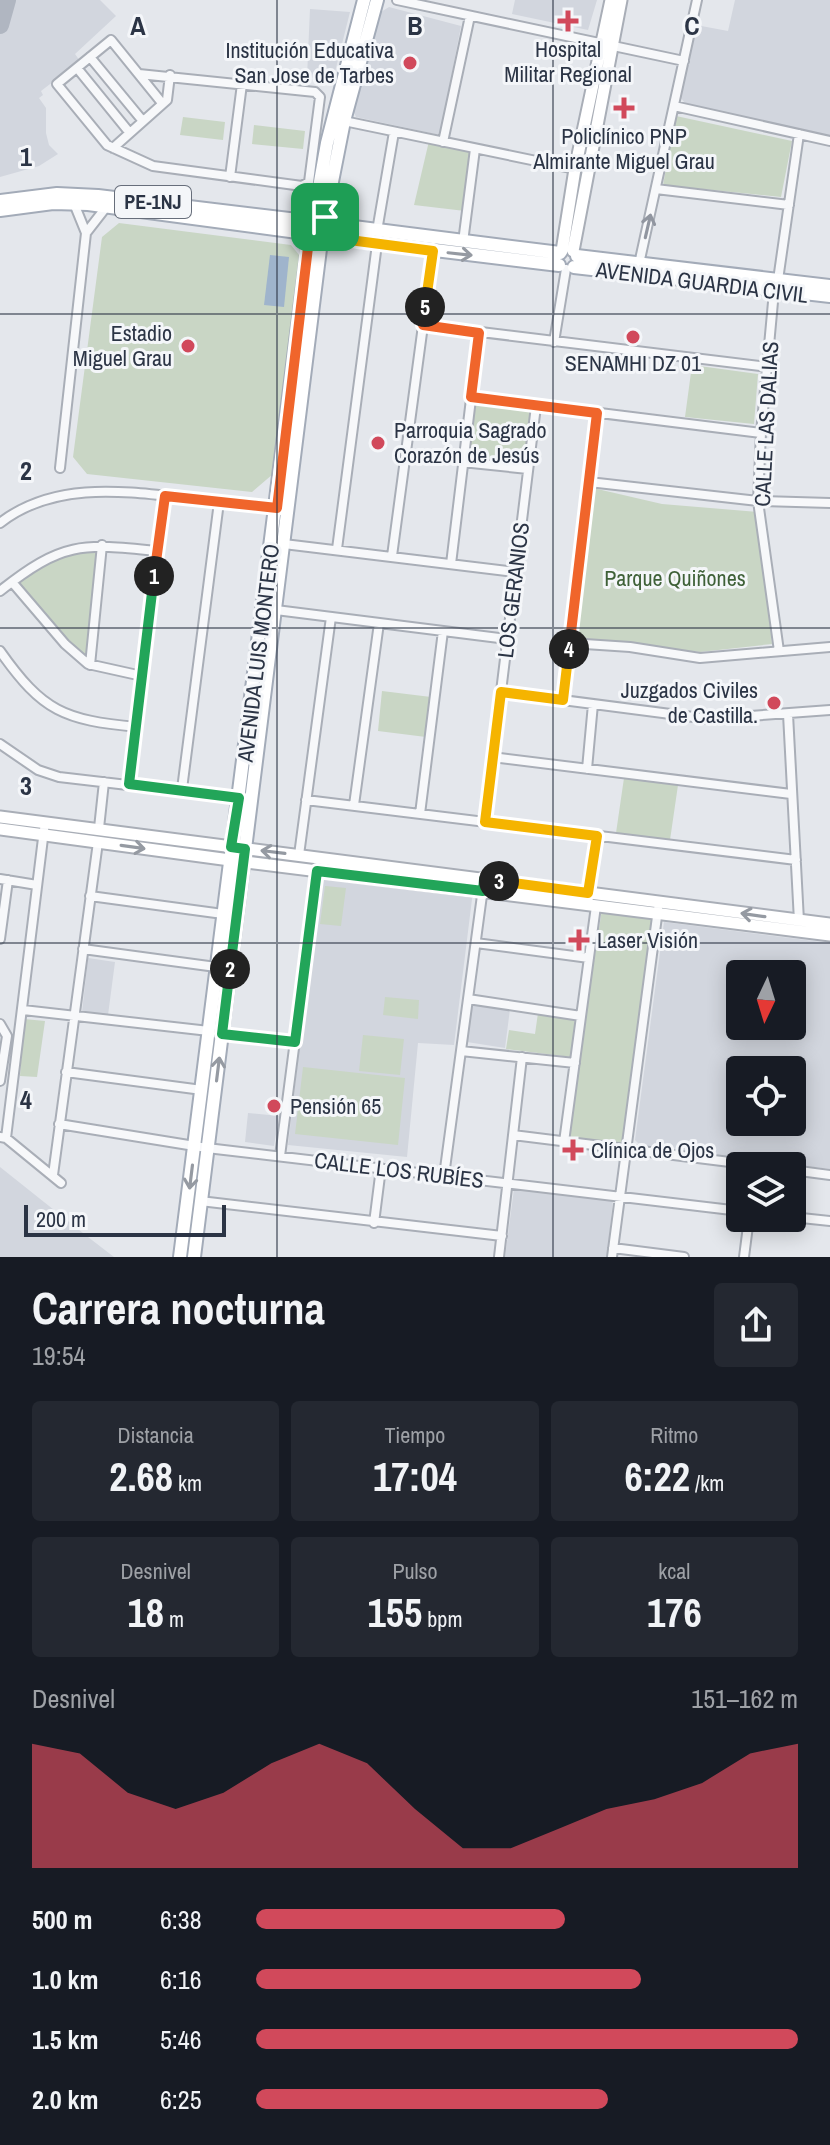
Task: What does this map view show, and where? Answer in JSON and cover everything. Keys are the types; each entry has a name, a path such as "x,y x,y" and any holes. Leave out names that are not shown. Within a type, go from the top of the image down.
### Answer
{"main road":[{"name":"AVENIDA LUIS MONTERO","path":"194,1257 200,1201 202,1090 216,1032 216,967 223,914 237,854 239,798 282,508 326,143 364,0"},
{"name":"AVENIDA LUIS MONTERO","path":"326,143 344,121 377,0"},
{"path":"567,259 606,45 611,0"},
{"path":"567,259 575,169 606,45 621,0"},
{"name":"AVENIDA GUARDIA CIVIL","path":"0,201 73,199 377,237 463,242 510,253"},
{"name":"AVENIDA GUARDIA CIVIL","path":"0,210 73,199 107,206 317,228"},
{"name":"AVENIDA GUARDIA CIVIL","path":"377,237 433,251 510,253 567,259 830,296"},
{"name":"AVENIDA GUARDIA CIVIL","path":"567,259 639,264 703,277"},
{"name":"AVENIDA GUARDIA CIVIL","path":"776,286 830,286"},
{"name":"AVENIDA LUIS MONTERO","path":"180,1257 201,1147 237,854 276,610 284,544 282,508"},
{"path":"0,817 99,828 317,871 588,893 658,908 830,935"},
{"path":"0,829 98,842 237,854 299,855 596,906 658,908 830,924"}],"street":[{"path":"397,0 684,61"},
{"path":"639,264 697,0"},
{"path":"443,142 470,16"},
{"path":"139,74 315,92 320,97 326,143 306,185 153,166 107,145 57,84 111,40 162,103"},
{"path":"90,57 142,120"},
{"path":"77,68 129,132"},
{"path":"113,148 167,100 170,75"},
{"path":"230,177 242,84"},
{"path":"674,106 830,141"},
{"path":"344,121 575,169"},
{"path":"337,549 377,237 394,132"},
{"name":"CALLE LAS DALIAS","path":"779,651 758,501 761,433 776,286 799,134"},
{"path":"463,242 475,149"},
{"path":"656,189 789,205"},
{"path":"60,468 86,233 73,199"},
{"path":"86,233 107,206"},
{"path":"392,556 433,251"},
{"path":"554,342 567,259"},
{"path":"423,325 768,367"},
{"path":"451,564 479,333"},
{"path":"471,397 761,433"},
{"name":"LOS GERANIOS","path":"485,822 536,406"},
{"path":"563,700 597,413"},
{"path":"462,462 528,469"},
{"path":"589,482 758,501 830,503"},
{"path":"0,523 36,504 75,493 107,490 282,508"},
{"path":"129,784 165,496"},
{"path":"182,789 219,502"},
{"path":"284,544 515,572"},
{"path":"0,591 45,559 79,547 102,545 157,551"},
{"path":"90,665 102,545"},
{"path":"12,582 65,644 90,665 142,676"},
{"path":"276,610 507,639"},
{"path":"299,855 331,617"},
{"path":"354,805 379,623"},
{"path":"420,814 443,631"},
{"path":"570,643 630,647 700,658 830,647"},
{"path":"0,651 36,696 66,715 137,727"},
{"path":"501,692 709,719 830,710"},
{"path":"587,769 593,704"},
{"path":"788,714 799,921"},
{"path":"0,744 38,770 59,777 239,798"},
{"path":"492,757 791,794"},
{"path":"99,828 104,782"},
{"path":"306,800 796,860"},
{"path":"45,822 23,1010 3,1138 61,1183"},
{"path":"588,893 597,836"},
{"path":"53,1175 98,842"},
{"path":"280,1156 317,871"},
{"path":"0,939 4,880 37,885"},
{"path":"444,1176 483,885"},
{"path":"90,896 223,914"},
{"path":"564,1142 596,906"},
{"path":"658,908 613,1252 684,1257"},
{"path":"476,943 589,958"},
{"path":"83,949 216,967"},
{"path":"468,999 581,1016"},
{"path":"23,1010 295,1042"},
{"path":"0,1024 7,1036 0,1081"},
{"path":"461,1051 575,1063"},
{"path":"499,1257 522,1057"},
{"path":"66,1072 202,1090"},
{"name":"CALLE LOS RUBÍES","path":"59,1124 201,1147 726,1209"},
{"path":"513,1135 726,1162"},
{"path":"374,1223 381,1168"},
{"path":"806,1172 830,1175"},
{"path":"200,1201 502,1236"},
{"path":"806,1218 830,1221"},
{"path":"744,1257 747,1232"}],"shaded area":[{"path":"0,0 100,0 116,16 75,54 80,61 41,91 43,95 39,98 46,108 49,145 58,154 39,166 0,177"},
{"name":"Hospital Militar Regional","path":"515,0 597,0 588,30 512,14"},
{"path":"735,0 830,0 830,137 685,103 681,98 696,25 728,31"},
{"name":"Institución Educativa San Jose de Tarbes","path":"389,7 461,26 440,135 356,117 353,110 381,12"},
{"path":"310,9 350,12 333,80 307,77"},
{"path":"320,873 473,891 454,1045 418,1043 407,1157 288,1145"},
{"path":"664,922 830,943 830,1169 806,1166 806,1152 726,1152 726,1156 640,1145 635,1140"},
{"path":"88,958 115,962 108,1015 82,1012"},
{"path":"472,1002 510,1009 505,1048 467,1042"},
{"path":"248,1113 279,1116 274,1146 245,1142"},
{"path":"0,1167 88,1237 114,1257 0,1257"},
{"path":"514,1189 613,1200 607,1257 505,1257"}],"green space":[{"path":"676,116 792,141 781,197 663,185"},
{"path":"183,117 225,122 223,140 180,135"},
{"path":"254,125 305,131 303,149 252,144"},
{"path":"429,141 472,150 465,211 414,205"},
{"name":"Estadio Miguel Grau","path":"119,223 291,245 300,256 273,474 252,492 87,474 73,457 102,237"},
{"path":"692,365 758,374 754,424 685,417"},
{"path":"474,402 533,410 526,467 466,460"},
{"name":"Parque Quiñones","path":"593,488 662,504 758,512 772,644 700,652 575,638"},
{"path":"98,545 85,662 12,582 45,559"},
{"path":"382,691 431,697 426,737 378,731"},
{"path":"624,778 678,785 670,840 616,833"},
{"path":"325,886 346,888 341,926 320,924"},
{"path":"602,909 652,917 622,1147 567,1138"},
{"path":"385,997 419,1000 418,1019 383,1015"},
{"path":"538,1013 575,1018 571,1057 506,1049 509,1030 535,1034"},
{"path":"24,1019 45,1021 37,1077 20,1076"},
{"path":"363,1035 404,1039 400,1075 359,1071"},
{"path":"303,1067 405,1078 398,1145 295,1134"}],"water":[{"path":"270,255 289,257 284,307 264,305"}],"taxiway":[{"path":"0,25 7,0"}],"place":[{"name":"Hospital Militar Regional","path":"568,21"},
{"name":"Institución Educativa San Jose de Tarbes","path":"410,63"},
{"name":"Policlínico PNP Almirante Miguel Grau","path":"624,108"},
{"name":"SENAMHI DZ 01","path":"633,337"},
{"name":"Estadio Miguel Grau","path":"188,346"},
{"name":"Parroquia Sagrado Corazón de Jesús","path":"378,443"},
{"name":"Juzgados Civiles de Castilla.","path":"774,703"},
{"name":"Laser Visión","path":"579,940"},
{"name":"Pensión 65","path":"274,1106"},
{"name":"Clínica de Ojos","path":"573,1150"}],"route":[{"path":"314,215 325,217 331,229 327,237 433,251 423,325 479,333 471,397 597,413 563,700 501,692 485,822 597,836 588,893 484,879 483,891 317,871 295,1042 222,1034 245,849 231,847 239,798 129,784 165,496 277,508 309,239 304,225 314,215"}]}
